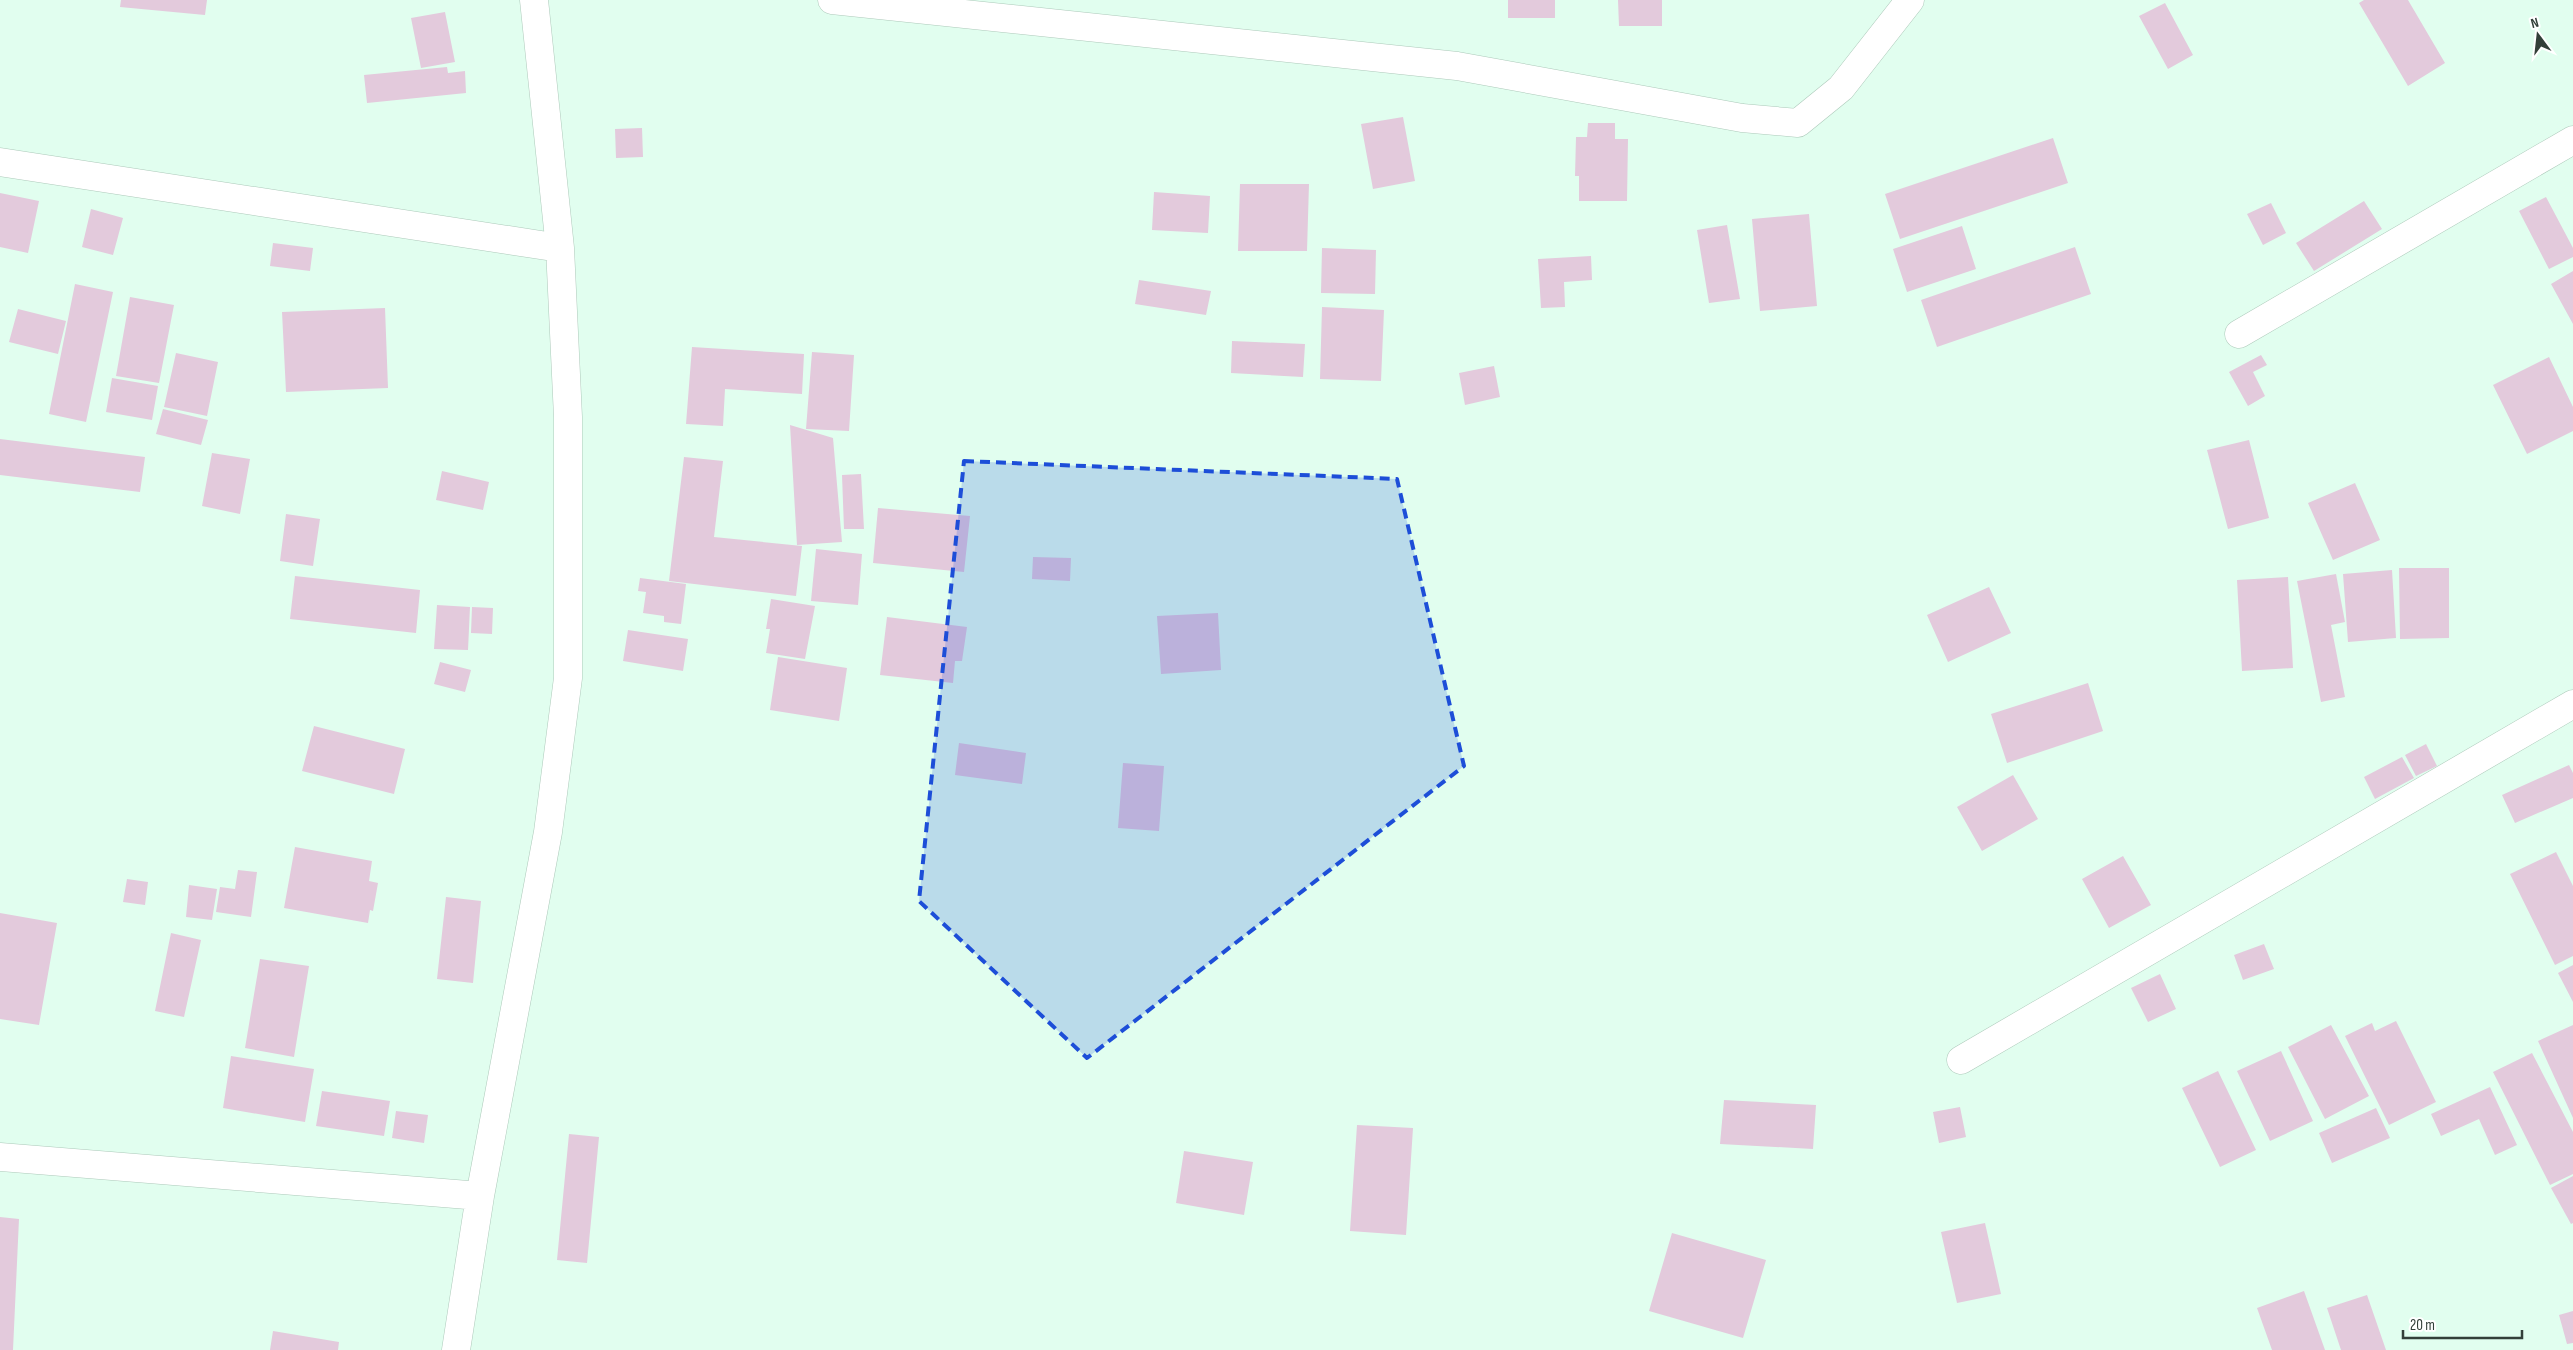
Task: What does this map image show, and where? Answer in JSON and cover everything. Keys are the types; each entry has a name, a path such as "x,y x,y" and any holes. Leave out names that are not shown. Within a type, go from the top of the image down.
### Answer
{"street":[{"path":"456,1350 480,1196 548,832 568,678 568,417 560,248 534,0"},
{"path":"832,0 1457,66 1742,118 1798,123 1842,88 1910,0"},
{"path":"2239,334 2573,140"},
{"path":"0,162 560,248"},
{"path":"1961,1060 2573,704"},
{"path":"0,1157 480,1196"}],"highlighted area":[{"path":"964,461 1397,479 1464,766 1087,1058 919,901"}],"building":[{"path":"121,0 207,0 205,15 120,7"},
{"path":"1508,0 1555,0 1555,18 1508,18"},
{"path":"1618,0 1662,0 1662,26 1619,26"},
{"path":"2364,0 2408,0 2445,63 2408,86 2359,3"},
{"path":"2165,3 2193,55 2168,69 2139,16"},
{"path":"445,12 455,62 421,68 411,18"},
{"path":"447,67 448,73 465,71 466,93 367,103 364,75"},
{"path":"1403,117 1415,181 1373,189 1361,124"},
{"path":"1588,123 1615,123 1615,139 1628,139 1627,201 1579,201 1579,176 1575,176 1576,137 1587,137"},
{"path":"642,128 643,157 616,158 615,129"},
{"path":"2053,138 2068,183 1900,239 1885,194"},
{"path":"1240,184 1309,184 1307,251 1238,251"},
{"path":"1154,192 1210,196 1208,233 1152,230"},
{"path":"0,193 39,201 28,253 0,247"},
{"path":"2546,197 2573,248 2573,257 2549,269 2519,211"},
{"path":"2364,201 2382,229 2314,271 2296,243"},
{"path":"2271,203 2286,233 2263,245 2247,214"},
{"path":"91,209 123,218 113,255 82,247"},
{"path":"1809,214 1817,306 1760,311 1752,219"},
{"path":"1727,225 1740,299 1709,303 1697,230"},
{"path":"1962,226 1976,269 1907,292 1893,249"},
{"path":"273,243 313,248 310,271 270,266"},
{"path":"2075,247 2091,294 1937,347 1921,300"},
{"path":"1322,248 1376,250 1375,294 1321,293"},
{"path":"1591,256 1592,280 1564,282 1565,307 1541,308 1538,259"},
{"path":"2573,271 2573,324 2551,284"},
{"path":"1139,280 1211,291 1206,315 1135,304"},
{"path":"75,284 113,292 86,422 49,414"},
{"path":"130,297 174,305 159,383 116,376"},
{"path":"1322,307 1384,310 1381,381 1320,379"},
{"path":"385,308 388,388 286,392 282,312"},
{"path":"18,309 66,321 58,354 9,342"},
{"path":"1232,341 1305,344 1303,377 1231,373"},
{"path":"692,347 804,354 802,394 725,389 723,426 686,424"},
{"path":"812,352 854,355 849,431 806,429"},
{"path":"176,353 218,362 207,416 164,407"},
{"path":"2261,355 2267,365 2253,372 2265,396 2248,406 2229,372"},
{"path":"2549,357 2573,407 2573,431 2527,454 2493,385"},
{"path":"1494,366 1500,397 1465,405 1459,373"},
{"path":"112,378 158,386 152,420 106,412"},
{"path":"163,409 208,420 201,445 156,434"},
{"path":"790,425 833,438 842,542 797,545"},
{"path":"0,439 145,457 140,492 0,475"},
{"path":"2249,440 2269,518 2228,529 2207,450"},
{"path":"212,453 250,459 240,514 202,506"},
{"path":"684,457 723,461 714,537 802,546 796,596 669,581"},
{"path":"442,471 489,482 483,510 436,500"},
{"path":"861,474 864,529 844,529 842,475"},
{"path":"2355,483 2380,540 2333,560 2308,503"},
{"path":"878,508 970,516 964,572 873,563"},
{"path":"286,514 320,519 313,566 280,561"},
{"path":"816,549 862,554 858,605 811,601"},
{"path":"1033,557 1071,558 1070,581 1032,579"},
{"path":"2399,568 2449,568 2449,638 2400,639"},
{"path":"2392,570 2396,638 2348,642 2343,574"},
{"path":"2336,574 2345,622 2331,625 2345,697 2321,702 2297,581"},
{"path":"295,576 420,590 416,633 290,619"},
{"path":"2288,577 2293,668 2242,671 2237,580"},
{"path":"640,578 686,584 681,624 664,622 664,616 643,613 646,592 638,591"},
{"path":"1989,587 2011,633 1948,662 1927,615"},
{"path":"771,599 815,606 805,659 766,653 770,629 766,629"},
{"path":"437,605 470,607 468,650 434,649"},
{"path":"472,607 493,608 492,634 471,633"},
{"path":"1218,613 1221,670 1161,674 1157,616"},
{"path":"887,617 967,627 962,661 955,661 953,683 880,675"},
{"path":"628,630 688,639 683,671 623,661"},
{"path":"778,657 847,668 839,721 770,710"},
{"path":"440,662 471,670 465,692 434,684"},
{"path":"2088,683 2103,731 2007,763 1991,714"},
{"path":"314,726 405,749 394,794 302,771"},
{"path":"959,743 1026,753 1022,784 955,775"},
{"path":"2426,744 2437,766 2416,776 2405,755"},
{"path":"2402,757 2414,778 2375,799 2364,777"},
{"path":"1123,763 1164,766 1159,831 1118,828"},
{"path":"2569,765 2573,773 2573,798 2515,823 2502,795"},
{"path":"2013,775 2038,819 1982,851 1957,807"},
{"path":"295,847 372,861 369,881 378,883 373,911 370,910 368,923 284,908"},
{"path":"2556,852 2573,886 2573,956 2555,965 2510,874"},
{"path":"2123,856 2151,905 2109,928 2082,879"},
{"path":"238,870 257,872 251,917 216,912 220,887 235,889"},
{"path":"127,879 148,882 145,905 123,902"},
{"path":"189,885 217,889 212,920 186,917"},
{"path":"446,897 481,901 473,983 437,979"},
{"path":"0,913 57,923 39,1025 0,1019"},
{"path":"171,933 201,940 184,1017 155,1011"},
{"path":"2264,944 2274,969 2243,980 2234,955"},
{"path":"260,959 309,966 294,1057 245,1048"},
{"path":"2573,965 2573,1002 2558,973"},
{"path":"2160,974 2176,1009 2148,1022 2131,988"},
{"path":"2396,1021 2436,1102 2389,1125 2345,1036 2372,1023 2375,1031"},
{"path":"2331,1025 2369,1096 2325,1119 2288,1047"},
{"path":"2573,1025 2573,1118 2538,1041"},
{"path":"2281,1051 2313,1121 2270,1141 2237,1071"},
{"path":"2532,1053 2573,1132 2573,1174 2550,1185 2493,1072"},
{"path":"231,1056 314,1069 305,1122 223,1108"},
{"path":"2218,1071 2256,1150 2220,1167 2182,1088"},
{"path":"2490,1087 2517,1145 2495,1155 2479,1119 2441,1136 2431,1114"},
{"path":"322,1091 390,1101 384,1136 316,1126"},
{"path":"1724,1100 1816,1105 1813,1149 1720,1144"},
{"path":"1960,1107 1966,1137 1939,1143 1933,1112"},
{"path":"2376,1108 2390,1138 2332,1163 2319,1133"},
{"path":"396,1111 428,1115 424,1143 392,1138"},
{"path":"1357,1125 1413,1128 1406,1235 1350,1231"},
{"path":"569,1134 599,1137 587,1263 557,1260"},
{"path":"1184,1151 1253,1162 1244,1215 1176,1203"},
{"path":"2573,1176 2573,1223 2571,1224 2551,1188"},
{"path":"0,1217 19,1219 13,1350 0,1350"},
{"path":"1985,1223 2001,1294 1957,1303 1941,1232"},
{"path":"1672,1233 1766,1260 1743,1338 1649,1311"},
{"path":"2304,1291 2325,1350 2272,1350 2257,1308"},
{"path":"2367,1295 2386,1350 2341,1350 2327,1308"},
{"path":"2573,1311 2573,1343 2567,1344 2559,1315"},
{"path":"273,1331 339,1342 338,1350 270,1350"}]}
